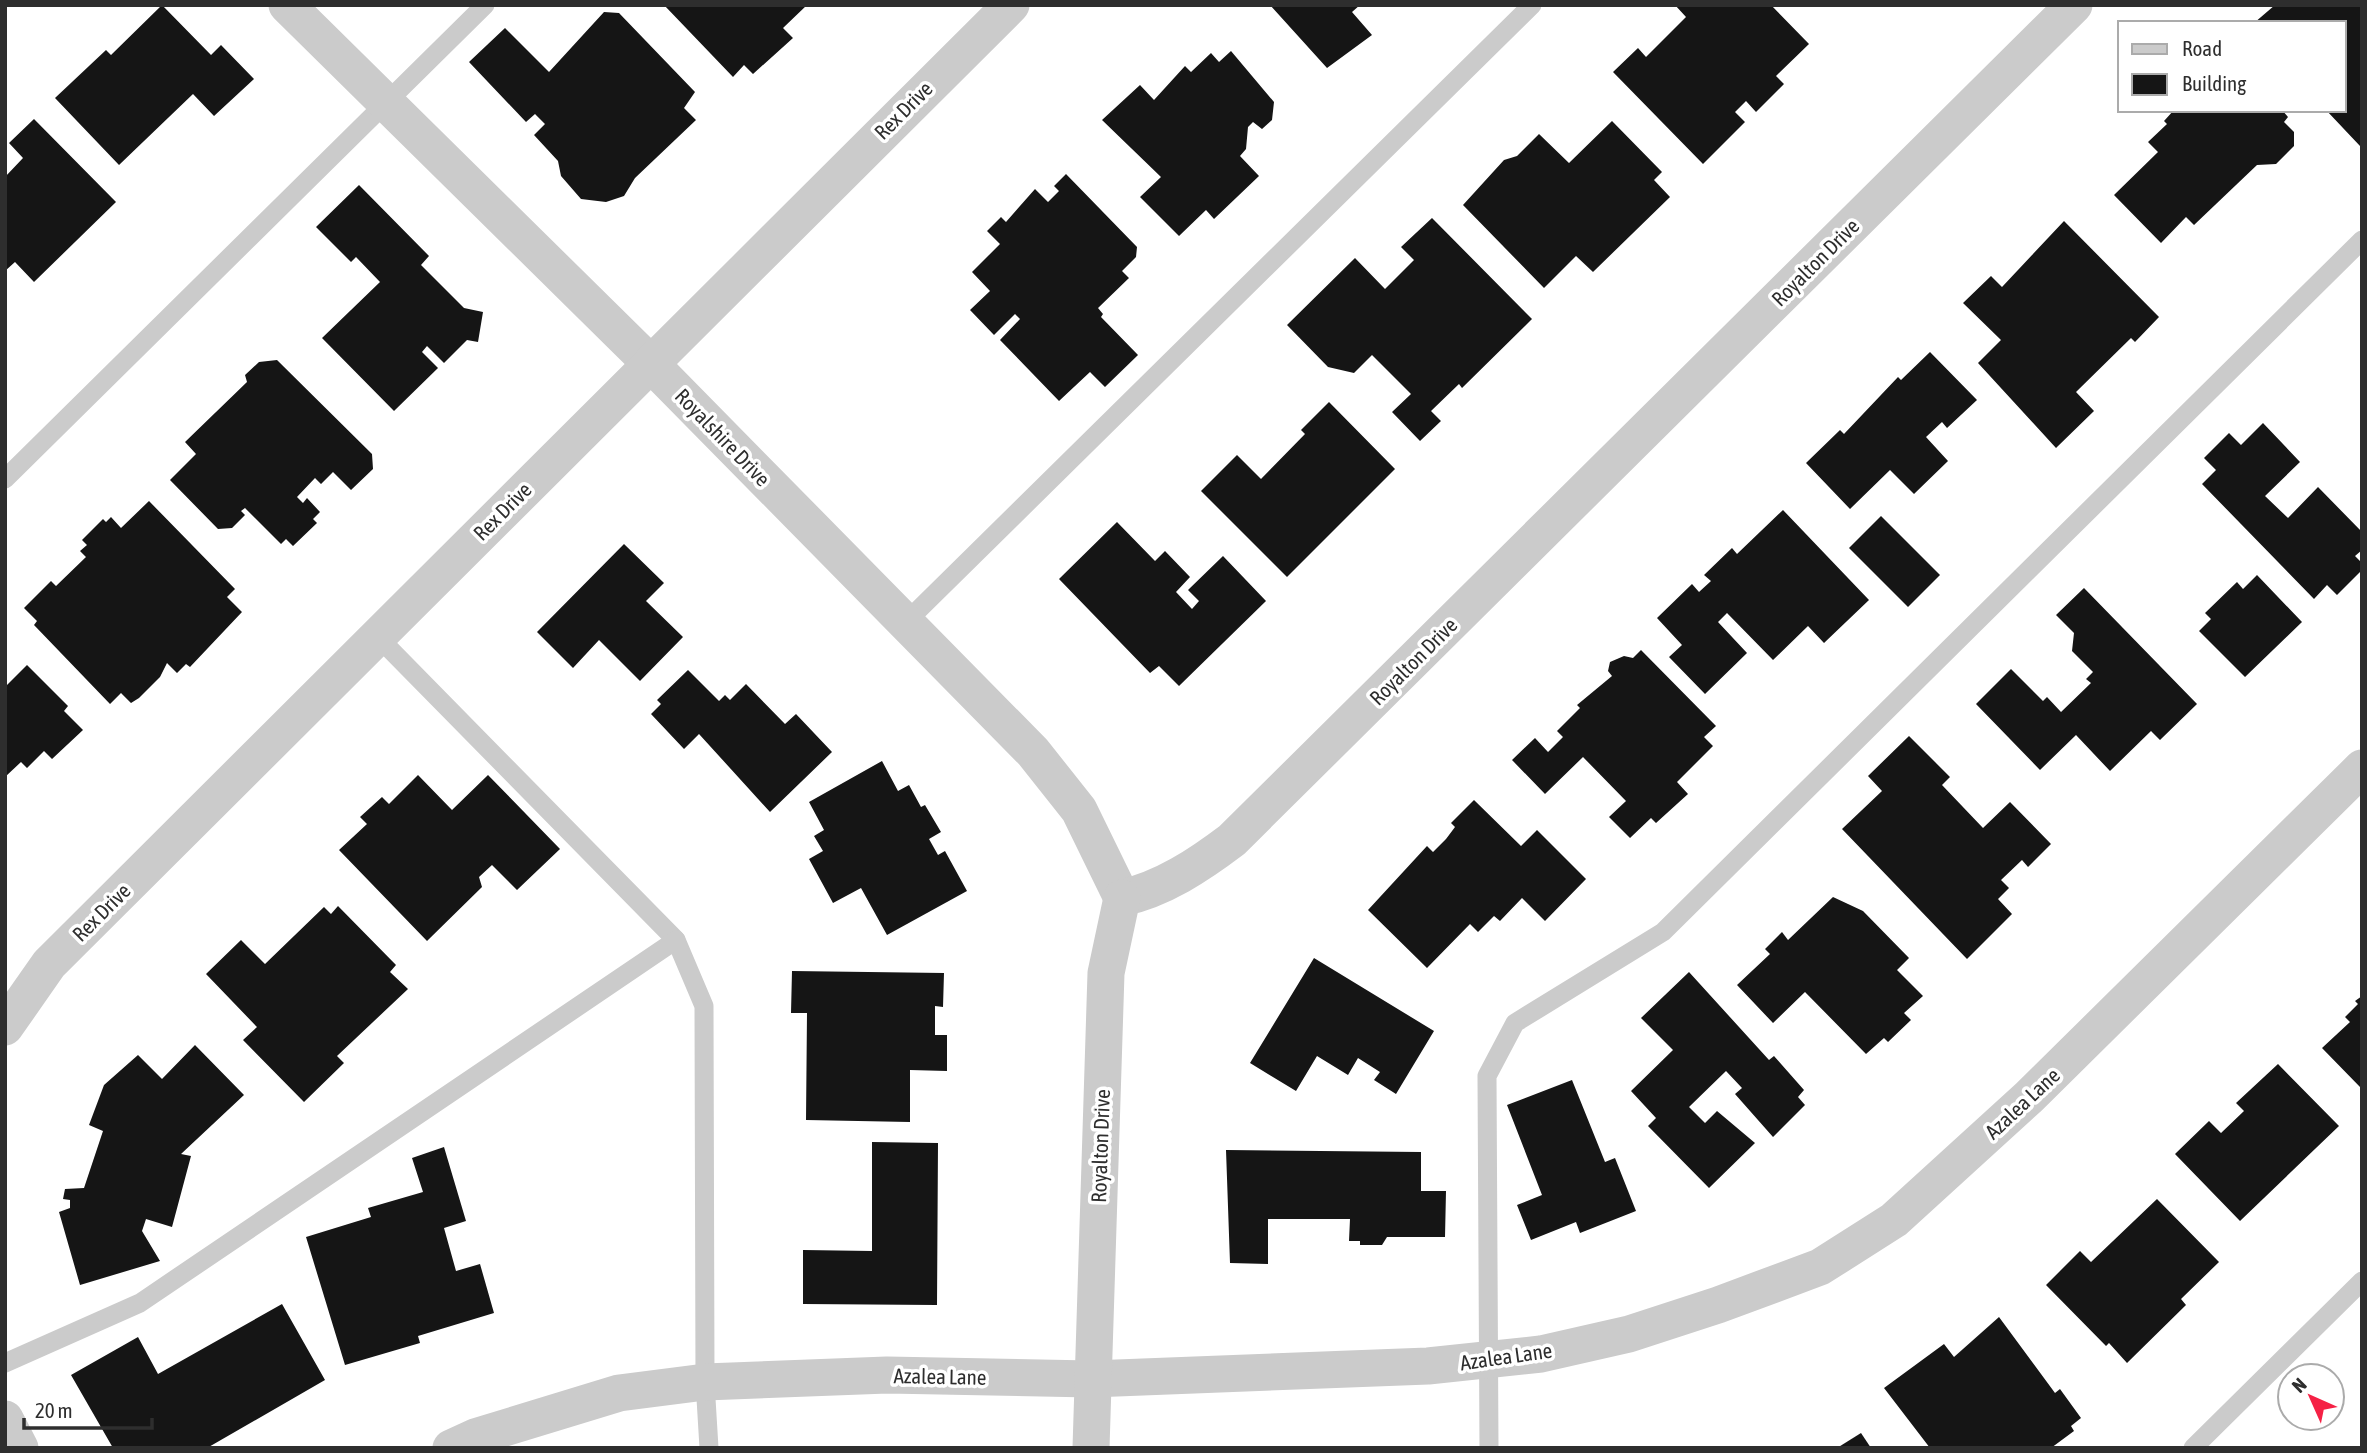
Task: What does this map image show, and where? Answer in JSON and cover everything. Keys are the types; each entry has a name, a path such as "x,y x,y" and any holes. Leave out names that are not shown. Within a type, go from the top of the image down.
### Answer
{"street":[{"name":"Royalshire Drive","path":"287,5 650,363 1033,752 1071,800 1122,898"},
{"name":"Rex Drive","path":"5,1027 49,964 1011,5"},
{"name":"Royalton Drive","path":"1091,1448 1091,1379 1106,973 1122,898 1148,892 1208,858 1232,839 2074,5"},
{"name":"Azalea Lane","path":"451,1448 475,1437 619,1393 705,1382 887,1375 1091,1379 1428,1366 1541,1354 1629,1334 1718,1305 1820,1267 1895,1220 2029,1097 2362,768"},
{"path":"5,1419 20,1448"}],"lane":[{"path":"5,479 485,5"},
{"path":"905,623 1532,5"},
{"path":"1489,1448 1487,1076 1516,1023 1663,932 2362,240"},
{"path":"377,636 676,940 704,1006 705,1382 709,1448"},
{"path":"5,1363 140,1303 676,940"},
{"path":"2193,1448 2362,1281"}],"building":[{"path":"162,5 211,55 221,45 254,79 214,116 193,94 119,165 55,98 106,50 111,55"},
{"path":"664,5 807,5 783,28 793,38 753,74 744,65 733,77"},
{"path":"1270,5 1360,5 1352,12 1372,35 1327,68"},
{"path":"1675,5 1771,5 1809,44 1776,76 1784,84 1756,112 1746,101 1735,112 1745,122 1703,164 1613,72 1638,48 1646,57 1686,17"},
{"path":"2275,5 2362,5 2360,146 2328,112 2346,112 2346,21 2256,21"},
{"path":"604,12 619,13 695,92 684,108 696,120 635,178 624,196 606,202 581,199 561,176 558,161 534,135 545,124 535,114 526,122 469,62 505,28 549,72"},
{"path":"1231,51 1274,102 1272,120 1262,129 1253,122 1248,127 1246,149 1240,156 1259,176 1214,219 1206,210 1179,236 1140,197 1161,177 1102,120 1140,85 1154,100 1185,66 1191,72 1211,53 1219,62"},
{"path":"2172,112 2284,112 2288,117 2284,122 2294,132 2294,146 2276,164 2257,165 2194,225 2186,217 2161,243 2114,195 2158,152 2148,142 2167,124 2164,121"},
{"path":"34,119 116,202 34,282 15,262 5,271 5,177 23,158 9,143"},
{"path":"1612,121 1662,172 1654,180 1670,197 1593,272 1576,256 1544,288 1463,205 1504,160 1517,156 1539,134 1569,163"},
{"path":"1066,174 1137,247 1136,257 1122,271 1129,278 1098,308 1103,314 1101,317 1138,355 1105,387 1090,372 1059,401 1000,340 1020,319 1015,314 994,335 970,310 990,291 972,272 1000,244 987,231 1001,217 1006,222 1035,189 1048,202 1059,191 1054,186"},
{"path":"359,185 429,256 421,265 464,308 483,312 478,342 467,340 444,363 427,346 422,352 438,368 394,411 322,338 380,282 356,257 351,262 316,227"},
{"path":"1432,218 1532,319 1462,388 1459,384 1431,411 1441,421 1420,441 1392,412 1411,394 1372,355 1354,373 1328,367 1287,325 1355,258 1385,289 1414,260 1401,247"},
{"path":"2064,221 2159,317 2135,342 2131,338 2076,392 2094,411 2056,448 1978,363 2001,340 1963,303 1991,276 2002,287"},
{"path":"1930,352 1977,400 1947,428 1942,422 1926,437 1948,461 1914,494 1890,470 1850,509 1806,463 1840,430 1844,434 1898,377 1901,380"},
{"path":"277,360 372,454 373,469 351,490 333,472 321,484 315,478 297,497 303,503 307,498 320,512 313,519 317,523 293,546 286,539 281,544 245,508 241,511 245,515 232,528 218,529 170,480 196,454 185,442 247,382 245,375 259,362"},
{"path":"1329,402 1395,469 1287,577 1201,491 1237,455 1261,479 1305,434 1301,430"},
{"path":"2263,423 2300,462 2265,496 2288,518 2318,487 2362,532 2362,550 2355,556 2362,563 2362,570 2337,595 2327,585 2314,599 2202,484 2216,470 2204,458 2229,433 2241,445"},
{"path":"149,501 235,589 227,597 242,612 190,667 186,664 177,673 167,663 160,677 139,698 131,703 121,693 110,704 34,625 37,621 24,608 51,581 56,586 86,557 80,551 87,545 82,540 103,519 106,522 111,517 121,528"},
{"path":"1783,510 1869,600 1824,643 1808,626 1773,660 1727,613 1718,622 1747,653 1705,694 1669,657 1682,645 1657,618 1692,584 1699,592 1711,581 1704,575 1732,548 1737,554"},
{"path":"1881,516 1940,575 1908,607 1849,548"},
{"path":"1117,522 1155,561 1165,551 1190,577 1176,592 1192,609 1199,601 1188,590 1223,556 1266,601 1179,686 1159,666 1150,673 1059,579"},
{"path":"624,544 664,583 646,601 683,637 640,681 599,640 573,668 537,632"},
{"path":"2257,575 2302,622 2245,677 2199,631 2211,619 2205,613 2237,582 2243,589"},
{"path":"2084,588 2197,704 2160,740 2151,731 2110,771 2076,735 2040,770 1976,704 2011,669 2043,701 2047,697 2061,712 2091,683 2086,679 2093,672 2072,651 2074,633 2056,615"},
{"path":"1641,650 1716,726 1704,737 1713,746 1677,782 1688,794 1656,823 1651,818 1630,838 1609,817 1626,801 1583,757 1545,794 1512,760 1535,738 1548,752 1563,737 1557,731 1580,708 1577,705 1612,676 1608,671 1610,662 1624,656 1633,658"},
{"path":"27,665 68,706 64,711 83,730 52,759 44,751 27,768 21,762 5,777 5,687"},
{"path":"688,670 719,701 725,695 730,700 746,684 785,724 796,714 832,752 770,812 699,734 684,749 651,714 661,704 657,700"},
{"path":"1909,736 1950,777 1942,785 1983,828 2010,802 2051,844 2028,867 2022,860 2001,880 2009,888 1998,899 2012,914 1967,959 1842,829 1882,791 1868,776"},
{"path":"882,761 898,791 909,785 921,807 925,805 941,832 929,839 938,855 945,851 967,891 887,935 861,888 833,903 809,859 823,851 814,836 824,830 809,802"},
{"path":"418,775 452,810 488,775 560,849 517,890 492,865 479,877 482,887 427,941 339,850 367,824 360,817 382,797 389,804"},
{"path":"1474,800 1521,846 1537,830 1586,879 1545,921 1522,898 1500,921 1494,916 1478,932 1470,924 1427,968 1368,910 1427,846 1433,852 1446,839 1455,827 1451,823"},
{"path":"1833,897 1863,911 1909,958 1897,970 1923,996 1904,1013 1911,1020 1888,1042 1884,1038 1866,1054 1805,992 1773,1023 1737,985 1770,954 1765,949 1782,932 1788,940"},
{"path":"338,906 396,965 390,972 408,989 337,1056 344,1063 304,1102 243,1040 257,1027 206,974 241,940 265,964 324,907 331,914"},
{"path":"1314,958 1434,1031 1396,1094 1374,1080 1380,1072 1358,1058 1348,1075 1317,1056 1296,1091 1250,1063"},
{"path":"792,971 944,973 943,1007 935,1006 935,1035 947,1035 947,1071 910,1070 910,1122 806,1120 807,1013 791,1013"},
{"path":"1689,972 1769,1060 1774,1056 1804,1090 1798,1097 1805,1105 1773,1137 1735,1094 1742,1088 1726,1071 1689,1107 1705,1123 1717,1111 1755,1143 1709,1188 1648,1126 1656,1118 1631,1091 1673,1050 1641,1018"},
{"path":"2362,996 2360,1087 2322,1048 2350,1022 2345,1017 2358,1004 2355,1001"},
{"path":"195,1045 244,1095 181,1154 191,1156 172,1227 146,1219 142,1231 160,1261 80,1285 59,1212 70,1208 70,1200 63,1199 65,1189 84,1188 103,1131 89,1125 104,1085 138,1055 162,1079"},
{"path":"2278,1064 2339,1126 2240,1221 2175,1154 2209,1121 2221,1133 2244,1111 2236,1103"},
{"path":"1572,1080 1605,1162 1615,1158 1636,1211 1580,1233 1576,1222 1531,1240 1517,1205 1542,1195 1507,1105"},
{"path":"872,1142 938,1143 937,1305 803,1304 803,1250 872,1251"},
{"path":"444,1147 466,1221 444,1228 456,1271 480,1264 494,1313 418,1336 420,1343 345,1365 306,1237 371,1217 368,1208 423,1192 412,1158"},
{"path":"1226,1150 1421,1152 1421,1191 1446,1191 1445,1237 1387,1237 1382,1245 1360,1245 1360,1241 1349,1241 1350,1219 1268,1219 1268,1264 1230,1263"},
{"path":"2157,1199 2219,1262 2181,1299 2186,1305 2127,1363 2109,1343 2106,1346 2046,1285 2080,1251 2091,1262"},
{"path":"282,1304 325,1380 207,1448 113,1448 71,1375 138,1337 158,1374"},
{"path":"1999,1317 2055,1393 2060,1389 2081,1418 2071,1426 2074,1431 2051,1448 1930,1448 1884,1388 1944,1344 1954,1357"},
{"path":"1861,1433 1871,1448 1837,1448"}]}
